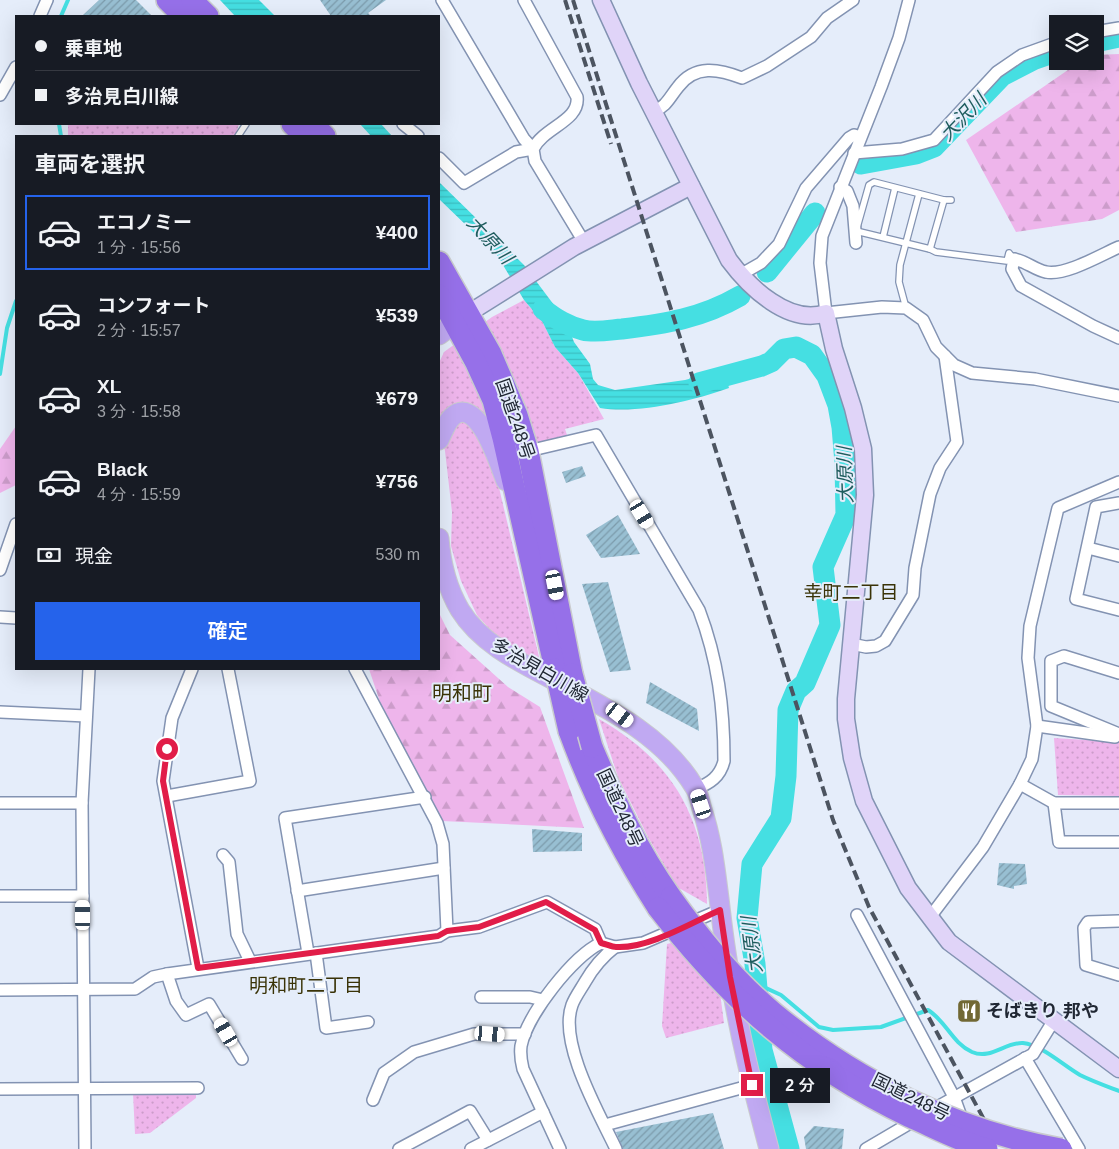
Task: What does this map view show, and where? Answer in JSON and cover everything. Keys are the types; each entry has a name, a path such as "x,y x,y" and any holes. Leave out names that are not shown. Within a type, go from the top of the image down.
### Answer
{"highway":[{"path":"167,0 183,15"},
{"path":"192,0 207,15"},
{"path":"293,125 303,135"},
{"path":"313,125 324,135"},
{"name":"国道248号","path":"440,266 454,324 491,354 517,415 528,452 564,672 569,731 596,796 625,857 664,902 697,934 729,970 773,1012 827,1053 889,1089 940,1113 990,1132 1061,1149"},
{"name":"国道248号","path":"440,298 476,363 493,400 522,522 564,672 592,747 619,811 647,863 664,902 693,954 740,1002 789,1044 833,1076 879,1102 934,1128 987,1149"}],"main road":[{"path":"440,438 448,422 457,413 469,414 478,420 488,436 522,522"},
{"name":"多治見白川線","path":"440,555 448,586 461,612 480,632 500,650 523,664 620,715 651,738 696,789 715,853 720,910 732,987 752,1085 769,1149"}],"street":[{"path":"40,15 47,0"},
{"path":"442,0 524,139 533,148 535,160 579,244"},
{"path":"440,159 464,183 516,152 533,148 538,139 574,114 578,107 577,98 524,0"},
{"path":"601,0 654,112 729,260 740,275 760,295 778,306 816,316 826,313 882,307 906,308 923,320 936,347 954,365 972,373 1035,379 1119,396"},
{"path":"654,112 667,103 683,80 694,72 724,71 742,78 755,73 811,37 827,18 853,0"},
{"path":"909,0 896,46 822,236 820,263 826,313 834,349 853,408 863,449 865,495 846,719 852,758 864,801 908,888 949,942 1119,1069"},
{"path":"1104,30 1119,28"},
{"path":"854,153 902,148 934,140 997,72 1022,54 1049,45"},
{"path":"0,94 15,69"},
{"path":"404,125 417,135"},
{"path":"740,275 761,263 779,244 797,205 816,174 849,138 854,135 860,137"},
{"path":"454,324 579,244 691,186"},
{"path":"840,188 847,191 850,198 856,237"},
{"path":"1119,247 1063,272 1046,272 1025,261 1014,259 1012,269 1021,286 1093,326 1119,338"},
{"path":"851,644 866,647 876,646 885,641 913,595 914,568 930,494 940,468 957,442 945,356"},
{"path":"528,452 596,435 699,610 711,645 720,687 724,761 721,771 716,777 710,783 696,789"},
{"path":"930,917 983,847 1020,784 1032,759 1037,726 1028,658 1030,626 1058,508 1119,482"},
{"path":"1119,503 1096,507 1076,599 1119,610"},
{"path":"0,570 15,527"},
{"path":"1088,548 1119,556"},
{"path":"0,617 15,618"},
{"path":"1119,673 1064,656 1051,661 1051,706 1119,736"},
{"path":"85,1149 82,803 89,670"},
{"path":"192,670 172,718 163,781 198,968"},
{"path":"167,796 250,781 228,670"},
{"path":"356,670 425,796 437,823 443,844 447,931"},
{"path":"0,712 86,716"},
{"path":"1037,726 1119,736"},
{"path":"1020,784 1054,803 1119,803"},
{"path":"368,1022 326,1028 312,953 297,891 285,818 425,796"},
{"path":"0,803 82,803"},
{"path":"1054,803 1059,842 1119,842"},
{"path":"223,855 229,862 237,934 250,961"},
{"path":"297,891 444,868"},
{"path":"0,896 83,896"},
{"path":"0,990 135,989 153,977 198,968 438,936 447,931 479,927 546,902 595,930 601,943"},
{"path":"560,1149 520,1058 525,1034 543,1000 589,948 601,943 614,947 643,943 720,910"},
{"path":"857,915 954,1097 962,1120 978,1149"},
{"path":"1119,922 1088,922 1084,928 1086,965 1119,975"},
{"path":"614,947 602,957 588,977 572,1005 569,1018 574,1053 584,1080 616,1149"},
{"path":"167,974 176,1001 186,1015 209,1004 242,1060"},
{"path":"481,997 543,1000"},
{"path":"866,1149 954,1097 1033,1054 1054,1020"},
{"path":"372,1100 384,1073 414,1052 474,1034 506,1036 525,1034"},
{"path":"1025,1058 1079,1149"},
{"path":"605,1125 752,1085"},
{"path":"0,1089 198,1088"},
{"path":"399,1149 470,1111 488,1140"},
{"path":"471,1149 543,1112"}],"lane":[{"path":"930,249 947,200 874,182 869,185 856,237 882,237 936,252 1006,261 1009,253 1014,259"},
{"path":"882,237 895,188"},
{"path":"906,308 899,282 900,265 919,194"}],"green space":[{"path":"1119,54 1119,210 1102,219 1016,232 966,140 1068,70 1104,70 1104,55"},
{"path":"68,125 239,125 235,135 68,135"},
{"path":"524,300 542,321 555,347 578,373 604,419 565,429 568,438 492,458 540,661 516,650 495,635 477,615 461,581 451,546 452,512 445,451 440,432 440,361 444,352 492,317"},
{"path":"15,427 15,486 0,493 0,449"},
{"path":"440,615 450,635 508,687 540,707 584,828 442,821 382,708 369,670 440,670"},
{"path":"599,719 625,736 647,754 680,795 692,819 700,845 705,873 707,904 677,887 648,837 618,777"},
{"path":"1054,738 1119,742 1119,796 1058,795"},
{"path":"712,933 724,1023 666,1038 662,1026 667,944"},
{"path":"196,1092 196,1098 150,1133 135,1134 133,1093"}],"water":[{"path":"220,0 259,0 274,15 234,15"},
{"path":"361,125 382,125 391,135 370,135"},
{"path":"440,183 524,265 566,321 574,342 590,364 593,379 598,385 615,390 685,380 724,370 729,388 682,402 648,408 600,408 578,373 555,347 542,321 524,300 497,255 440,200"}],"building":[{"path":"99,0 136,0 151,15 83,15"},
{"path":"320,0 386,0 368,13 370,15 330,15"},
{"path":"582,466 586,476 566,483 562,472"},
{"path":"618,515 640,554 601,558 586,535"},
{"path":"608,582 631,670 610,672 582,584"},
{"path":"650,682 697,709 699,731 646,703"},
{"path":"532,829 582,833 582,851 533,852"},
{"path":"999,863 1025,864 1027,884 1014,886 1014,889 997,885"},
{"path":"713,1113 724,1149 623,1149 616,1132"},
{"path":"814,1126 844,1129 842,1149 806,1149 804,1137"}],"waterway":[{"path":"61,15 68,0"},
{"name":"大沢川","path":"1104,40 1119,37"},
{"name":"大沢川","path":"861,164 916,154 934,147 1002,76 1049,54"},
{"path":"59,125 61,135"},
{"name":"大沢川","path":"767,272 815,213"},
{"name":"大沢川","path":"543,309 557,319 572,326 588,331 602,331 653,325 683,319 712,310 740,296"},
{"path":"0,374 7,328 15,304"},
{"name":"大原川","path":"699,383 762,366 771,362 784,349 796,347 812,355 827,376 838,405 842,427 846,515 823,567 830,625 805,683 796,691 788,710 786,776 781,818 752,864 747,918 755,964 762,1050 789,1149"},
{"path":"757,984 781,995 819,1027 833,1030 881,1027 928,1010 940,1020 959,1043 972,1052 985,1054 1016,1043 1023,1043 1038,1048 1080,1075 1119,1091"}],"railway":[{"path":"565,0 611,144"},
{"path":"573,0 833,820 869,907 1000,1149"}],"place":[{"name":"そばきり 邦や","path":"969,1011"}],"district":[{"name":"幸町二丁目","path":"851,592"},
{"name":"明和町","path":"462,693"},
{"name":"明和町二丁目","path":"306,985"}],"route":[{"path":"167,749 163,781 198,968 438,936 447,931 479,927 546,902 595,930 600,936 601,943 614,947 643,943 720,910 742,1043 752,1085"}]}
